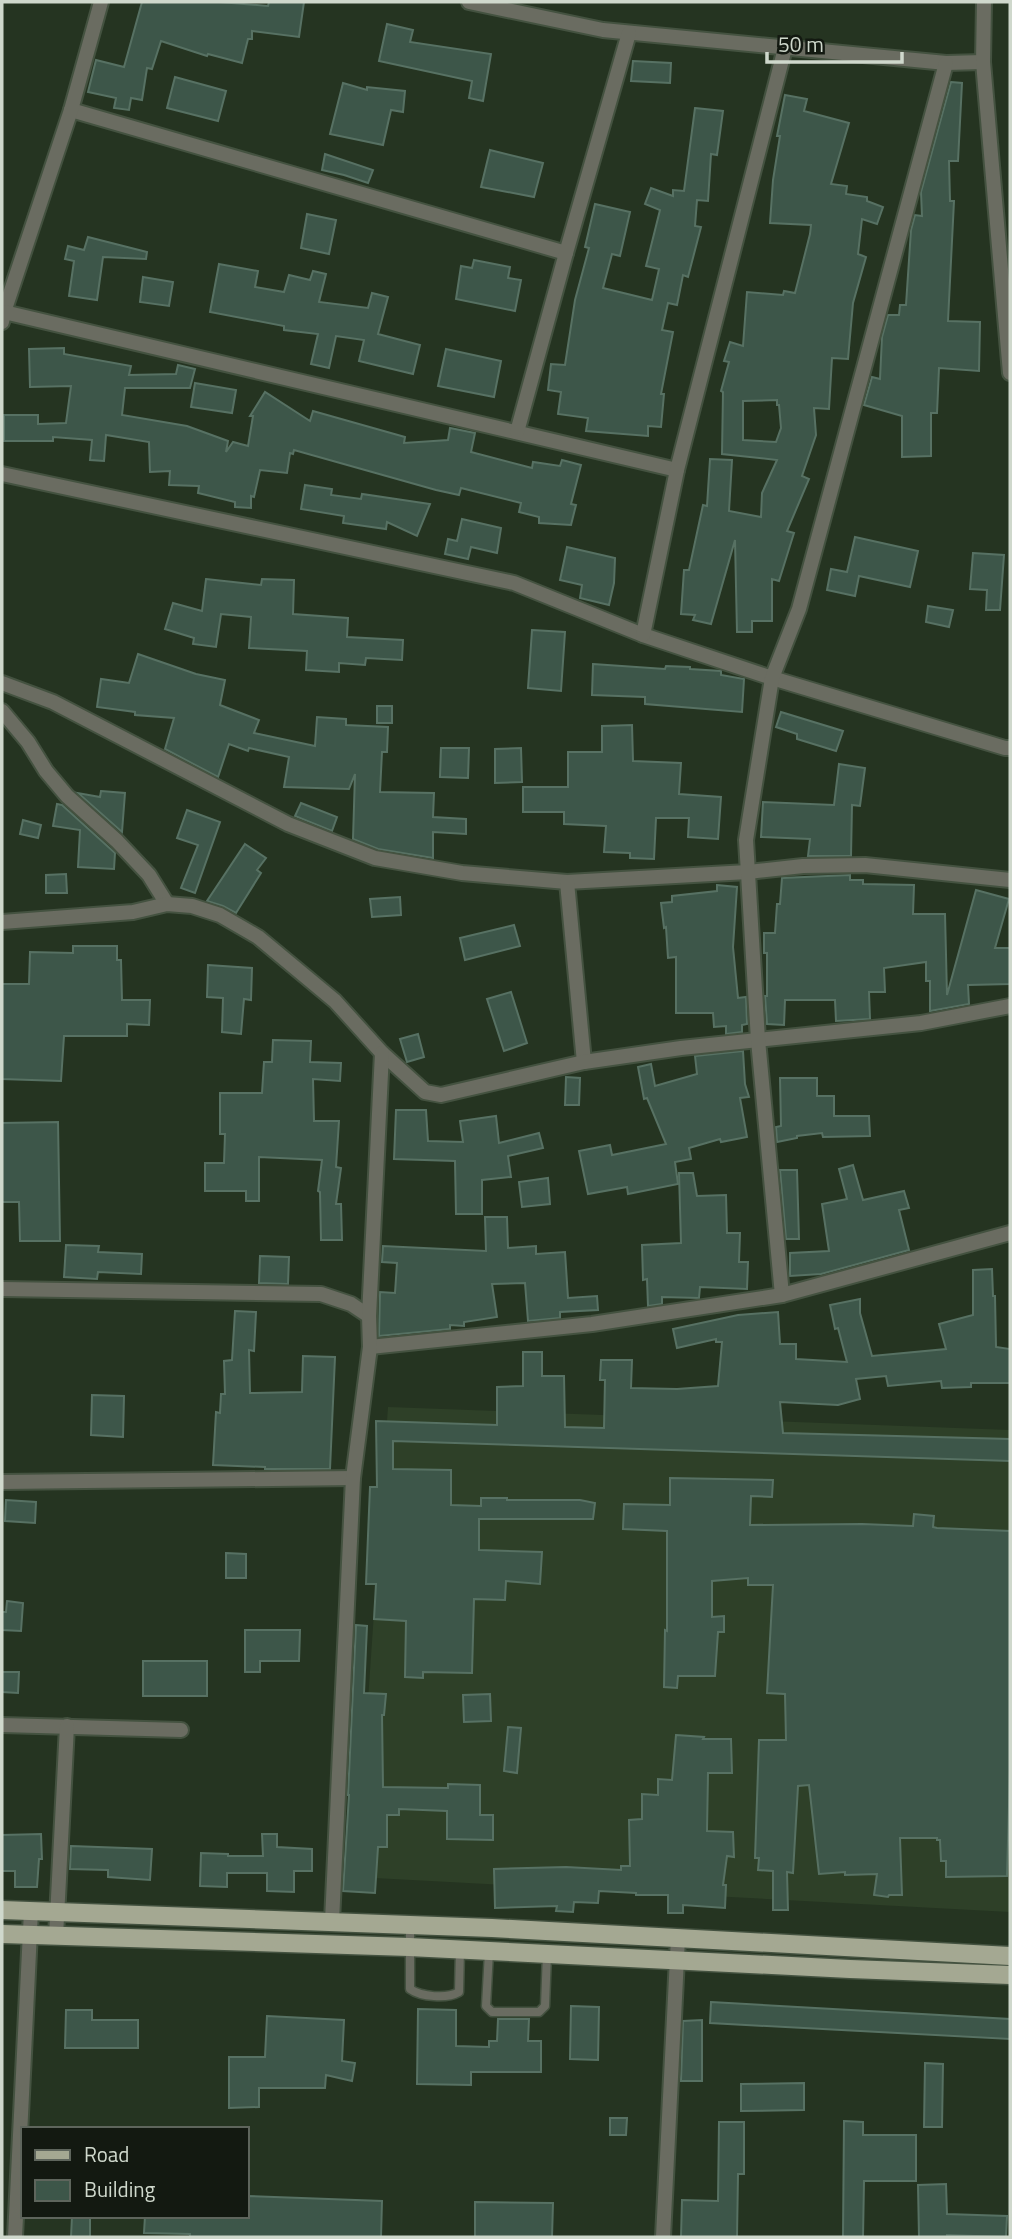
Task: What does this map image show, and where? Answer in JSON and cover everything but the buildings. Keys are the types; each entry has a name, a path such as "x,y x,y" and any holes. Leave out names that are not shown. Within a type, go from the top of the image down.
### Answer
{"main road":[{"path":"2,1910 492,1928 1010,1956"},
{"path":"2,1934 460,1949 1010,1975"}],"street":[{"path":"101,2 71,110 3,317 677,470"},
{"path":"469,2 603,30 946,63 983,62"},
{"path":"984,2 983,62 1010,373"},
{"path":"517,432 629,33"},
{"path":"643,635 677,470 785,48"},
{"path":"782,1294 758,1040 746,840 772,678 799,609 946,63"},
{"path":"71,110 566,253"},
{"path":"2,474 514,583 643,635 772,678 1010,748"},
{"path":"2,683 53,702 288,824 375,858 463,873 567,881 748,872 803,866 865,865 1010,880"},
{"path":"2,710 67,796 117,841 149,875 167,904"},
{"path":"567,881 584,1062"},
{"path":"2,922 133,912 167,904 191,906 219,915 258,937 335,1001 382,1054 425,1092 441,1095 584,1062 681,1048 921,1023 1010,1006"},
{"path":"331,1921 353,1478 370,1347 369,1316 382,1054"},
{"path":"370,1347 593,1324 782,1294 1010,1233"},
{"path":"2,1289 321,1294 351,1304 369,1316"},
{"path":"2,1482 353,1478"},
{"path":"2,1725 181,1730"},
{"path":"55,1936 67,1726"},
{"path":"15,2237 31,1911"},
{"path":"663,2237 678,1938"}],"lane":[{"path":"410,1927 410,1989 417,1995 453,1996 459,1992 460,1949"},
{"path":"489,1952 486,2006 492,2012 539,2012 545,2006 547,1953"}],"shaded area":[{"path":"388,1407 1010,1430 1010,1912 356,1877"}]}
